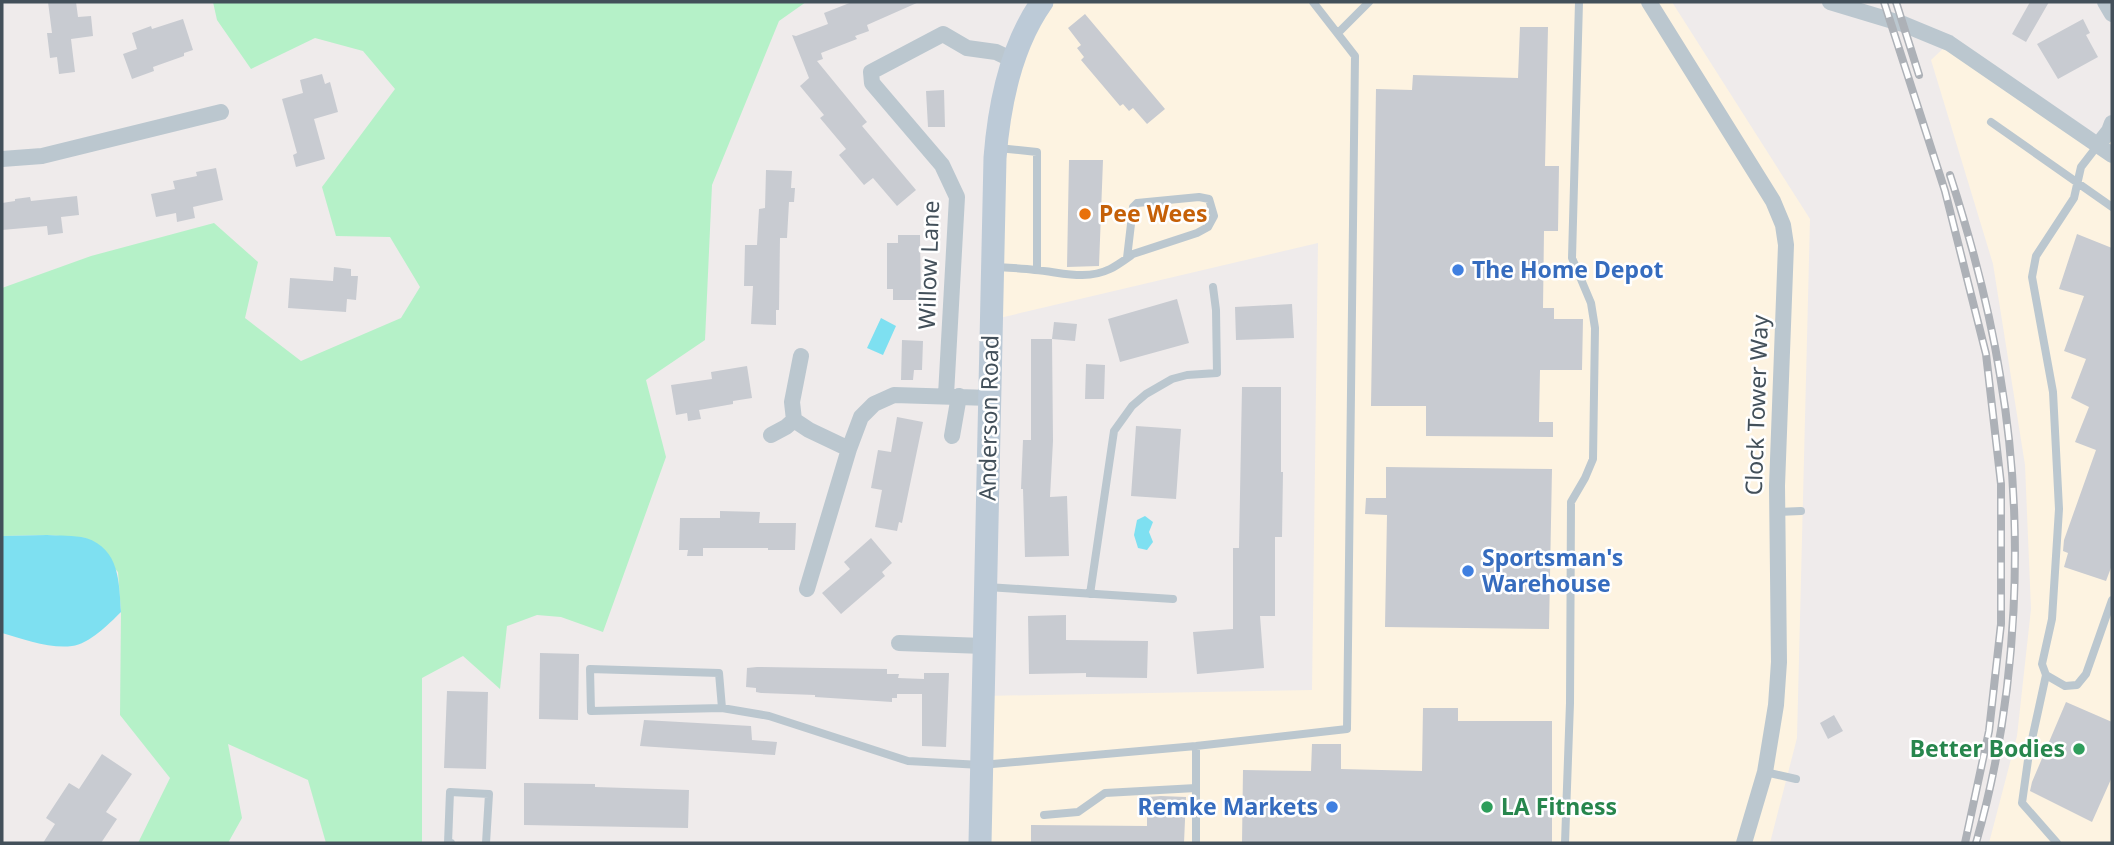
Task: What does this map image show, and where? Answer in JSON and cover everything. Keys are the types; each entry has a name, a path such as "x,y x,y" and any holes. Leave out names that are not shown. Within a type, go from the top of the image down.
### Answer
{"street":[{"name":"Anderson Road","path":"980,843 995,148 1004,88 1033,15 1042,2"},
{"name":"Clock Tower Way","path":"1649,2 1773,201 1783,225 1786,245 1777,512 1779,662 1776,705 1765,772 1744,843"},
{"path":"1830,2 1903,24 1949,43 2112,155"},
{"path":"2105,2 2112,14"},
{"name":"Willow Lane","path":"953,396 957,197 942,165 872,83 871,72 943,34 967,48 996,52 1015,61"},
{"path":"2,159 42,156 221,112"},
{"path":"2098,145 2109,131 2112,122"},
{"path":"801,356 792,402 794,420 808,430 849,449"},
{"path":"807,589 861,417 883,398 894,395 990,398"},
{"path":"952,436 953,396"},
{"path":"771,435 794,420"},
{"path":"899,643 984,646"}],"lane":[{"path":"722,708 719,673 590,669 591,711 722,708 769,716 908,761 981,765 1196,746 1347,729 1355,56 1313,2"},
{"path":"1338,33 1369,2"},
{"path":"1565,843 1570,703 1571,502 1586,478 1593,459 1595,328 1591,303 1572,257 1579,2"},
{"path":"1991,122 2112,208"},
{"path":"2057,843 2022,803 2029,753 2046,675 2042,664 2052,619 2059,509 2053,392 2032,277 2036,256 2074,198 2081,167 2098,145"},
{"path":"995,148 1037,152 1037,270"},
{"path":"992,267 1066,275 1087,275 1109,270 1127,258 1208,227 1214,216 1209,199 1199,197 1137,204 1133,207 1127,258"},
{"path":"1090,594 1114,431 1132,406 1146,394 1172,379 1217,373 1213,287"},
{"path":"1777,512 1801,511"},
{"path":"985,587 1173,599"},
{"path":"2046,675 2065,686 2077,685 2086,674 2112,600"},
{"path":"1196,746 1196,843"},
{"path":"1765,772 1796,779"},
{"path":"1044,815 1078,813 1105,793 1196,788"},
{"path":"451,843 448,843 450,792 489,794 486,843"}],"shaded area":[{"path":"1042,2 1672,2 1810,219 1797,738 1770,843 980,843 983,696 1312,690 1318,243 991,320 995,158"},
{"path":"1949,43 2097,145 2112,128 2112,843 1989,843 2017,736 2031,609 2025,465 1993,264 1931,60"}],"green space":[{"path":"213,2 806,2 779,21 712,185 705,340 646,380 666,457 603,632 561,617 537,615 507,626 500,689 463,656 422,678 422,843 326,843 308,780 228,744 242,818 228,843 138,843 170,778 120,715 121,612 118,572 86,538 2,536 2,288 91,256 214,223 258,262 245,318 301,361 401,318 420,287 390,237 336,236 322,187 395,89 363,51 315,38 251,69 217,20"}],"water":[{"path":"881,318 896,326 883,355 867,348"},
{"path":"1145,516 1153,522 1149,532 1153,542 1147,550 1138,548 1134,535 1137,520"},
{"path":"2,536 81,537 97,543 106,550 116,568 121,612 98,633 85,642 72,646 46,645 2,633"}],"building":[{"path":"48,2 76,2 78,17 91,16 93,36 71,39 75,72 59,74 57,57 50,58 47,33 52,33"},
{"path":"852,2 919,2 867,25 869,31 855,36 857,39 821,53 823,59 817,61 867,122 862,126 916,190 897,206 873,178 864,185 839,155 846,149 820,118 824,115 800,86 809,78 792,35 796,36 828,24 824,13"},
{"path":"2030,2 2049,2 2026,42 2012,34"},
{"path":"1085,14 1165,109 1147,124 1133,108 1129,111 1123,104 1120,106 1081,60 1084,57 1077,48 1081,45 1068,28"},
{"path":"183,19 193,50 153,67 154,71 132,79 123,54 137,49 132,33"},
{"path":"2083,19 2090,33 2086,35 2098,57 2058,79 2037,44"},
{"name":"The Home Depot","path":"1520,27 1548,27 1545,166 1559,166 1558,231 1544,231 1543,308 1554,308 1554,319 1583,319 1582,370 1540,370 1539,422 1553,422 1553,437 1426,436 1426,406 1371,406 1376,89 1412,90 1413,75 1518,78"},
{"path":"322,74 325,84 330,82 338,112 314,119 325,159 296,167 293,155 297,153 282,99 303,93 300,80"},
{"path":"944,90 945,127 928,127 926,91"},
{"name":"Pee Wees","path":"1069,160 1103,160 1099,266 1067,267"},
{"path":"216,168 223,200 193,207 195,218 177,222 176,213 156,217 151,194 175,189 173,181 197,176 196,172"},
{"path":"766,170 792,171 791,188 795,188 794,202 789,202 787,238 780,238 779,310 776,310 776,325 751,324 753,286 744,286 745,245 757,245 759,209 765,208"},
{"path":"77,196 79,215 61,217 63,233 48,235 47,226 2,230 2,203 30,197 31,201"},
{"path":"2077,234 2112,248 2112,565 2106,581 2064,567 2068,553 2063,551 2064,540 2096,450 2075,442 2089,407 2071,398 2086,359 2064,351 2084,296 2059,289"},
{"path":"898,235 920,235 921,300 893,300 893,289 887,289 887,243 898,243"},
{"path":"334,267 351,269 351,276 358,276 356,300 347,299 346,312 288,308 290,278 333,281"},
{"path":"1177,299 1189,343 1120,362 1108,319"},
{"path":"1292,304 1294,338 1236,340 1235,307"},
{"path":"1054,322 1077,324 1075,341 1052,339"},
{"path":"1031,339 1052,339 1053,441 1050,497 1067,496 1069,556 1025,557 1021,489 1023,440 1031,440"},
{"path":"902,340 923,341 922,370 914,370 913,380 901,380"},
{"path":"1086,364 1105,365 1104,399 1085,399"},
{"path":"747,366 752,398 699,410 701,419 688,421 687,413 676,415 671,385 712,379 711,372"},
{"path":"1242,387 1281,387 1282,537 1275,537 1275,616 1260,616 1264,668 1197,674 1193,632 1233,629 1233,548 1239,548"},
{"path":"897,417 923,422 902,523 899,522 897,531 875,527 882,490 871,488 878,450 891,452"},
{"path":"1136,426 1181,429 1176,499 1131,496"},
{"name":"Sportsman's Warehouse","path":"1386,467 1552,469 1549,629 1385,627 1387,515 1365,514 1366,498 1386,498"},
{"path":"720,511 760,512 759,523 796,523 795,550 703,548 703,556 687,556 688,550 679,550 680,518 720,518"},
{"path":"871,538 892,563 882,572 885,576 841,614 822,593 850,569 844,562"},
{"path":"1066,615 1066,640 1148,641 1147,678 1086,677 1086,673 1029,674 1028,616"},
{"path":"540,653 579,654 578,720 539,719"},
{"path":"747,668 887,669 887,674 899,674 898,678 924,679 924,673 949,673 946,747 922,746 922,694 897,694 897,698 892,698 892,702 761,693 756,692 756,688 746,687"},
{"path":"447,691 488,692 486,769 444,768"},
{"name":"Better Bodies","path":"2066,702 2112,722 2112,777 2092,822 2030,791"},
{"path":"1423,708 1458,708 1458,721 1552,721 1552,843 1242,843 1243,770 1311,771 1312,744 1341,744 1341,769 1422,771"},
{"path":"1834,715 1843,731 1828,739 1820,723"},
{"path":"644,720 751,726 752,740 777,742 775,755 640,746"},
{"path":"102,754 132,774 106,812 117,819 101,843 43,843 55,824 46,818 69,783 79,789"},
{"path":"524,783 689,790 688,828 524,825"},
{"path":"1147,797 1186,797 1184,843 1031,843 1031,825 1147,826"}],"railway":[{"path":"1884,2 1945,191 1986,354 2001,484 2001,624 1989,731 1965,843"},
{"path":"1896,2 1919,75"},
{"path":"1950,175 1990,324 2008,432 2013,491 2014,610 2009,670 1990,787 1976,843"}],"place":[{"name":"Pee Wees","path":"1085,214"},
{"name":"The Home Depot","path":"1458,270"},
{"name":"Sportsman's Warehouse","path":"1468,571"},
{"name":"Better Bodies","path":"2079,749"},
{"name":"Remke Markets","path":"1332,807"},
{"name":"LA Fitness","path":"1487,807"}]}
